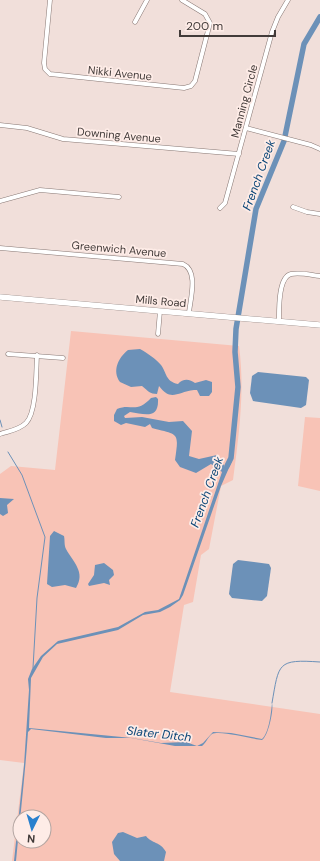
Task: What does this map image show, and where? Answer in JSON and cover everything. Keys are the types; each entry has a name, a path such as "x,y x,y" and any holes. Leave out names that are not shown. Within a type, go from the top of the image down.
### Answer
{"street":[{"name":"Nikki Avenue","path":"50,0 44,63 49,73 55,76 182,88 190,87 196,80 210,22 205,14 182,0"},
{"path":"135,22 148,0"},
{"name":"Manning Circle","path":"220,208 225,203 272,32 278,17 288,0"},
{"name":"Downing Avenue","path":"0,124 27,128 63,139 239,154"},
{"path":"246,128 320,149"},
{"path":"0,200 40,190 119,197"},
{"path":"293,207 307,212 320,214"},
{"name":"Greenwich Avenue","path":"0,248 183,264 191,270 192,276 189,313"},
{"path":"279,321 282,284 286,277 292,274 320,276"},
{"name":"Mills Road","path":"0,297 320,325"},
{"path":"158,334 160,311"},
{"path":"8,354 63,358"},
{"path":"0,434 20,427 29,418 32,409 37,355"}],"shaded area":[{"path":"71,331 239,346 241,363 241,396 239,430 233,480 221,486 209,549 201,555 193,602 184,605 170,692 320,714 320,861 12,861 13,849 52,849 52,809 18,809 24,763 0,760 0,474 11,466 55,470"},
{"path":"305,417 320,418 320,491 298,486"}],"water":[{"path":"140,349 159,363 168,379 174,383 178,384 184,380 189,380 195,383 206,380 212,382 212,392 209,396 200,396 197,390 171,395 163,391 159,386 157,394 155,394 149,392 142,386 131,387 120,382 116,369 121,357 128,350"},
{"path":"258,372 306,377 309,380 306,405 301,408 253,401 250,393 252,376"},
{"path":"156,397 158,399 158,406 153,413 145,414 130,412 124,416 125,418 142,417 169,422 183,421 192,431 189,456 199,459 217,455 225,467 229,459 232,461 221,486 183,595 180,600 170,607 160,612 143,615 118,630 57,644 43,657 31,678 29,728 132,738 161,743 186,742 197,746 175,746 131,738 106,738 31,729 28,732 21,809 19,809 29,690 28,679 32,669 41,656 58,641 118,627 145,612 158,610 179,599 222,472 211,464 196,473 180,467 175,460 177,439 175,436 168,432 152,428 150,424 145,427 126,423 121,425 114,421 114,415 117,409 122,407 141,406 151,398"},
{"path":"0,498 14,499 7,505 8,513 3,516 0,514"},
{"path":"54,531 64,536 66,549 79,572 80,577 76,588 65,585 52,587 47,584 50,536"},
{"path":"238,560 269,564 271,568 267,596 262,601 232,598 229,594 233,564"},
{"path":"104,563 113,570 114,575 109,580 110,585 104,583 89,586 88,584 94,575 95,565"},
{"path":"272,703 270,723 266,734 262,740 216,733 212,734 202,746 197,746 203,743 213,732 231,733 262,739 268,728"},
{"path":"123,832 137,838 146,836 148,839 159,844 166,852 164,861 120,861 114,854 112,842 118,833"},
{"path":"15,849 17,849 16,861 14,861"}],"waterway":[{"name":"French Creek","path":"227,466 231,458 238,387 235,352 236,329 256,209 284,141 304,44 320,17"},
{"path":"0,420 2,427"},
{"path":"8,452 22,475 45,537 37,598 33,668"},
{"name":"Slater Ditch","path":"272,703 276,679 282,666 295,662 320,662"}]}
